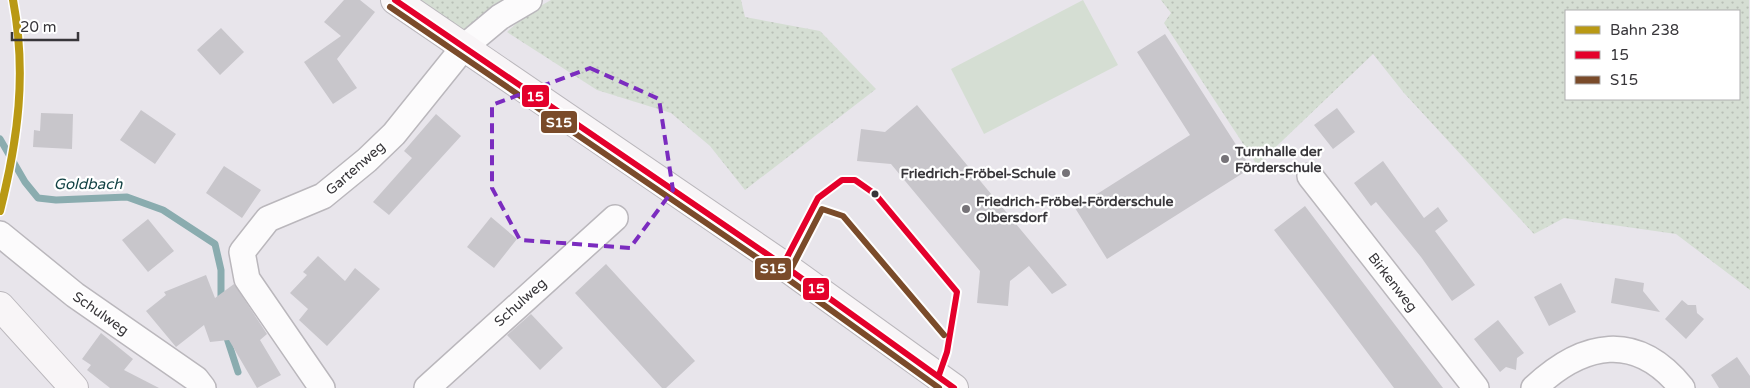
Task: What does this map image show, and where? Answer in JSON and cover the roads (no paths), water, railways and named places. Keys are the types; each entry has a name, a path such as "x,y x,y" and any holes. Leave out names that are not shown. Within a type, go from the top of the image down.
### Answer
{"main road":[{"path":"395,0 624,155 852,313 954,388"},
{"path":"0,306 74,388"}],"street":[{"name":"Gartenweg","path":"322,388 247,279 242,252 268,218 323,196 367,160 394,134 464,48 500,16 529,0"},
{"name":"Birkenweg","path":"1310,176 1476,388"},
{"name":"Schulweg","path":"427,388 615,218"},
{"name":"Schulweg","path":"0,234 75,295 196,379 203,388"},
{"path":"1534,388 1566,362 1589,352 1609,349 1636,353 1656,362 1682,388"}],"waterway":[{"name":"Goldbach","path":"0,139 25,182 38,198 56,200 127,197 163,210 215,244 221,270 221,302"},
{"name":"Goldbach","path":"225,332 238,372"}],"rail line":[{"name":"238","path":"0,211 12,158 19,106 19,54 13,0"}],"place":[{"name":"Turnhalle der Förderschule","path":"1225,159"},
{"name":"Friedrich-Fröbel-Schule","path":"1066,173"},
{"name":"Friedrich-Fröbel-Förderschule Olbersdorf","path":"966,209"}]}
